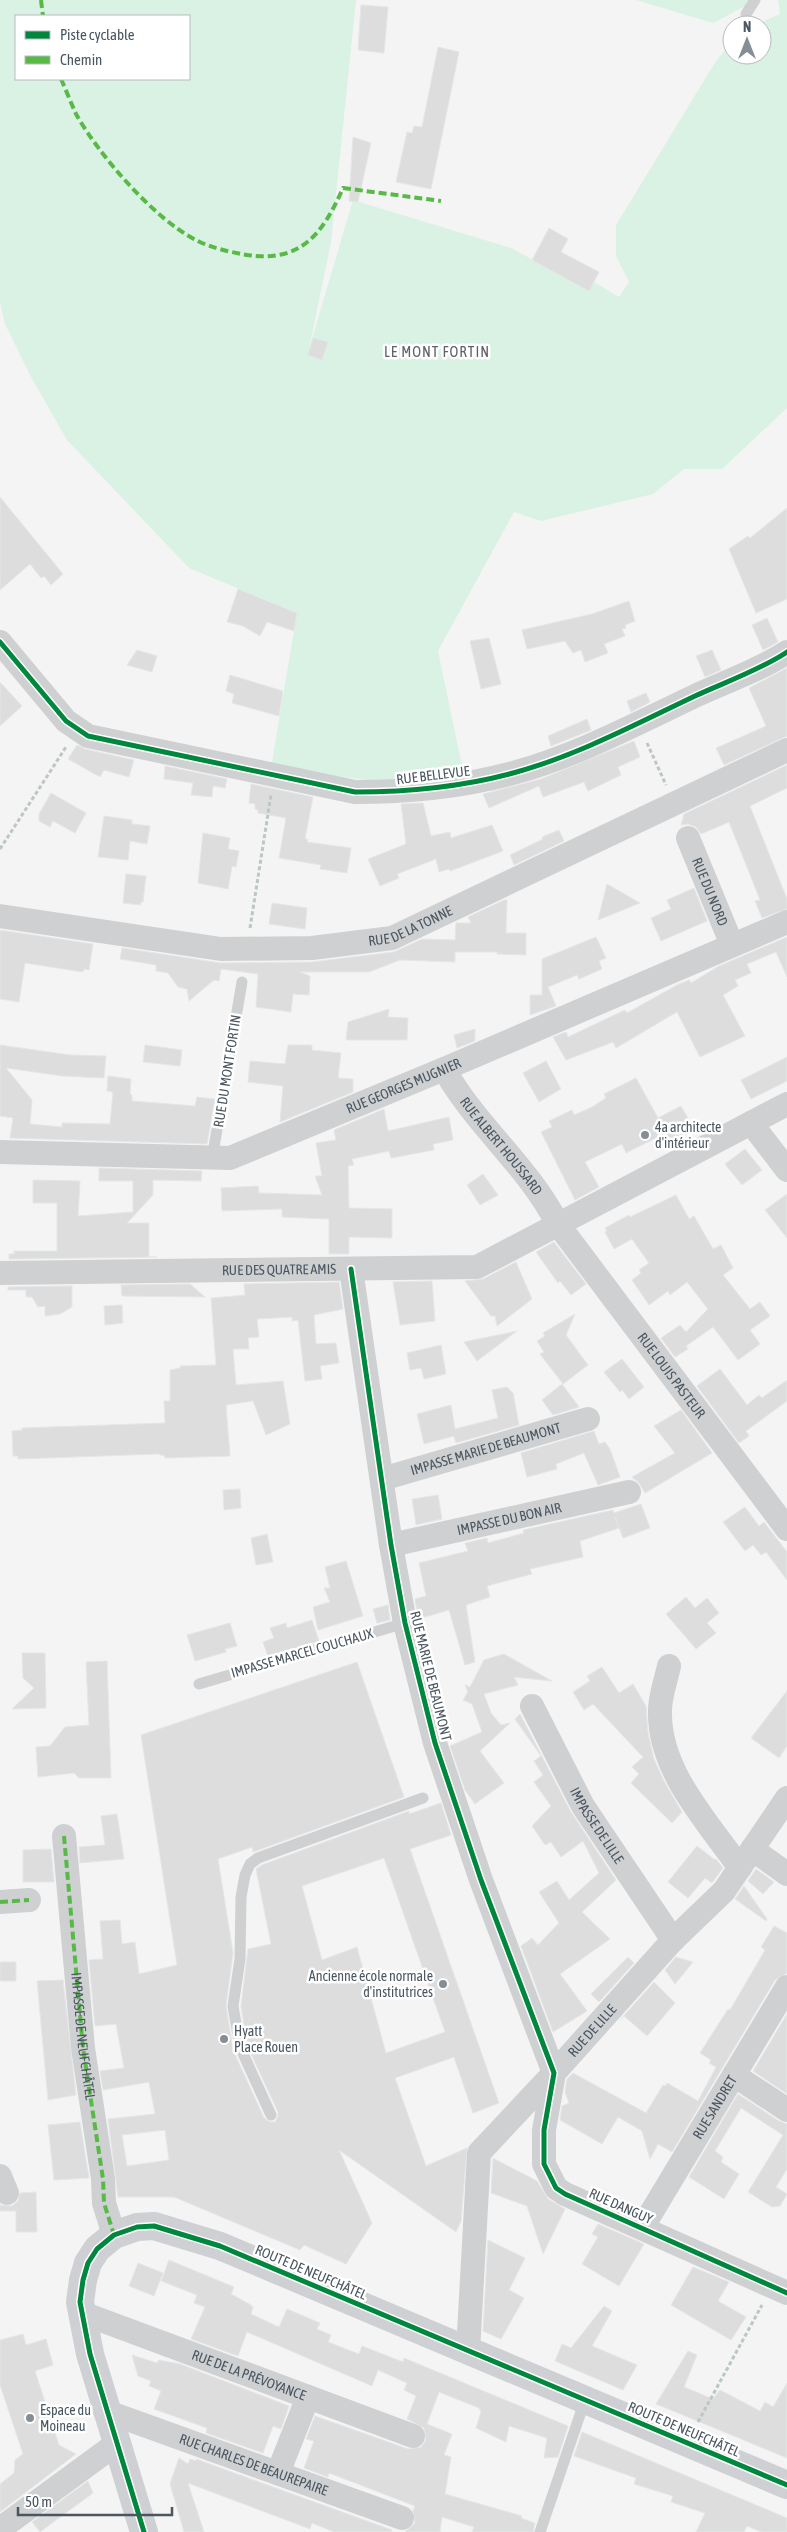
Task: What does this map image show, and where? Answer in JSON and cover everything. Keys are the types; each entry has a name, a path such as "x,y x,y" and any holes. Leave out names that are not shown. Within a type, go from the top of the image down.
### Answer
{"main road":[{"name":"ROUTE DE NEUFCHÂTEL","path":"144,2532 105,2411 90,2354 80,2302 88,2263 97,2249 114,2235 137,2227 154,2226 205,2241 787,2485"}],"street":[{"path":"0,642 72,725"},
{"name":"RUE BELLEVUE","path":"72,725 88,736 124,745 355,792 392,792 455,786 513,773 548,761 638,723 787,652"},
{"name":"RUE DE LA TONNE","path":"0,916 221,949 312,948 392,938 787,750"},
{"name":"RUE DU NORD","path":"688,838 732,945"},
{"name":"RUE GEORGES MUGNIER","path":"0,1152 230,1158 444,1069 787,922"},
{"name":"RUE ALBERT HOUSSARD","path":"444,1069 459,1096 522,1171 557,1223"},
{"name":"RUE DES QUATRE AMIS","path":"0,1273 477,1267 557,1223 787,1104"},
{"path":"751,1123 787,1170"},
{"name":"RUE LOUIS PASTEUR","path":"557,1223 787,1529"},
{"name":"RUE MARIE DE BEAUMONT","path":"351,1268 391,1545 405,1623 438,1752 481,1880 554,2073"},
{"name":"IMPASSE MARIE DE BEAUMONT","path":"382,1478 588,1419"},
{"name":"IMPASSE DU BON AIR","path":"391,1545 628,1492"},
{"path":"669,1666 660,1710 663,1748 681,1784 746,1858 787,1874"},
{"name":"IMPASSE DE LILLE","path":"532,1706 583,1806 673,1940"},
{"name":"RUE DE LILLE","path":"468,2350 479,2152 554,2073 673,1940 724,1891 787,1798"},
{"name":"IMPASSE DE NEUFCHÂTEL","path":"64,1836 83,2048 104,2203 114,2235"},
{"path":"0,1902 29,1900"},
{"name":"RUE SANDRET","path":"642,2228 787,1987"},
{"name":"RUE DANGUY","path":"554,2073 544,2130 543,2149 544,2164 556,2188 779,2290"},
{"path":"734,2075 787,2110"},
{"name":"RUE DE LA PRÉVOYANCE","path":"82,2313 413,2436"},
{"path":"278,2473 308,2397"},
{"name":"RUE CHARLES DE BEAUREPAIRE","path":"105,2411 402,2518"},
{"path":"0,2529 116,2444"}],"lane":[{"path":"746,0 746,14 755,0"},
{"name":"RUE DU MONT FORTIN","path":"212,1159 242,982"},
{"name":"IMPASSE MARCEL COUCHAUX","path":"199,1684 405,1623"},
{"path":"271,2115 240,2047 233,2006 240,1959 241,1897 245,1875 250,1864 258,1858 424,1798"},
{"path":"540,2532 585,2400"}],"path":[{"path":"0,849 72,725"},
{"path":"646,741 669,791"},
{"path":"250,929 270,799"},
{"path":"701,2418 779,2290"}],"green space":[{"path":"0,0 356,0 331,242 309,349 353,200 511,248 589,290 594,282 619,297 629,282 616,256 616,225 722,54 722,65 772,65 772,18 780,14 778,0 787,0 787,408 722,469 684,469 653,494 541,521 514,512 438,651 464,776 392,783 271,768 297,613 189,568 67,440 31,377 5,324 0,302"},
{"path":"636,0 757,0 728,15 722,15 722,18 713,23"}],"building":[{"path":"361,5 388,7 384,53 358,50"},
{"path":"438,47 459,52 431,189 396,182 407,132 412,133 414,126 422,127"},
{"path":"353,137 371,143 358,202 349,201"},
{"path":"549,228 568,239 561,252 599,272 589,291 532,260"},
{"path":"313,338 328,342 322,360 308,355"},
{"path":"0,497 63,574 51,585 44,576 41,578 30,564 0,590"},
{"path":"787,508 787,599 756,613 729,549 748,536 750,538"},
{"path":"238,589 297,613 294,631 267,622 260,636 243,626 227,622"},
{"path":"629,601 635,621 625,625 626,628 622,629 625,636 604,644 608,653 585,662 581,650 573,653 565,641 527,649 522,630 592,614"},
{"path":"767,618 778,642 763,650 752,625"},
{"path":"489,638 501,684 481,689 470,641"},
{"path":"137,650 157,656 152,672 127,665"},
{"path":"712,650 721,670 705,677 696,656"},
{"path":"787,668 787,736 724,765 716,748 766,726 749,688"},
{"path":"230,675 283,691 279,716 232,703 234,694 226,691"},
{"path":"0,682 22,706 0,726"},
{"path":"646,693 650,702 631,712 627,701"},
{"path":"587,719 591,730 551,746 548,736"},
{"path":"634,741 640,757 618,767 621,775 588,791 584,782 543,797 539,786 489,808 483,794 541,779"},
{"path":"77,745 85,749 134,760 129,777 104,770 100,777 68,759"},
{"path":"787,765 787,788 750,806 787,899 787,909 762,918 755,901 760,900 729,822 701,834 696,827 688,824 681,825 684,814"},
{"path":"165,766 227,779 225,788 213,786 212,797 191,795 193,783 164,779"},
{"path":"251,784 313,797 305,839 308,839 307,842 351,848 347,873 320,869 321,865 279,858 286,818 258,813 258,810 255,809 255,804 249,803"},
{"path":"51,793 86,813 75,833 53,821 50,827 39,821 39,814"},
{"path":"423,803 431,836 450,832 451,838 492,825 503,851 450,871 449,869 439,872 436,859 397,874 399,878 380,886 368,859 406,844 401,804"},
{"path":"104,816 132,820 132,824 150,826 147,844 130,841 128,860 98,857"},
{"path":"559,830 564,841 514,865 510,855"},
{"path":"203,833 230,838 228,849 239,851 236,867 232,866 228,889 198,883"},
{"path":"126,874 146,876 141,905 123,903"},
{"path":"607,884 640,903 598,920"},
{"path":"694,888 707,921 661,941 651,918 671,909 667,900"},
{"path":"507,900 506,933 526,933 526,955 497,954 497,952 455,952 455,962 400,960 369,972 300,972 310,976 309,995 293,994 291,1012 256,1007 258,974 221,969 219,981 214,980 189,1001 187,989 178,987 168,973 156,971 156,965 120,959 122,948 221,963 312,962 394,952 422,939 455,940 456,923 471,923 468,917"},
{"path":"272,903 307,908 305,929 269,924"},
{"path":"0,930 93,944 89,970 84,969 83,972 25,963 19,1002 0,999"},
{"path":"596,937 606,958 599,961 602,969 579,979 577,975 548,987 556,1006 530,1015 530,995 542,995 542,959"},
{"path":"787,937 787,977 776,952 747,964 751,973 735,980 738,986 723,995 745,1036 700,1057 677,1012 616,1048 613,1042 566,1060 553,1037 566,1032 568,1037 625,1010 627,1013 677,985 689,980 691,983 719,966"},
{"path":"389,1009 388,1017 408,1018 407,1040 346,1040 348,1022"},
{"path":"475,1029 475,1041 457,1048 454,1035"},
{"path":"0,1045 70,1055 106,1056 104,1078 62,1076 6,1068 32,1100 30,1124 62,1127 62,1123 110,1124 113,1092 107,1091 108,1076 131,1079 130,1094 132,1095 132,1101 195,1106 197,1097 215,1099 207,1144 10,1138 13,1118 0,1116"},
{"path":"145,1045 182,1050 180,1066 143,1062"},
{"path":"288,1045 312,1045 312,1050 341,1053 338,1078 353,1079 353,1092 280,1122 283,1086 248,1082 250,1061 285,1064"},
{"path":"787,1057 787,1081 751,1099 741,1080"},
{"path":"546,1061 561,1089 539,1102 523,1073"},
{"path":"636,1078 658,1118 681,1106 694,1129 670,1141 666,1133 626,1153 622,1144 585,1162 599,1187 575,1200 541,1132 552,1127 549,1121 572,1110 574,1115 592,1107 606,1098 604,1094"},
{"path":"384,1109 388,1131 449,1117 453,1140 433,1144 434,1150 391,1158 389,1151 352,1159 354,1165 348,1166 349,1208 392,1209 392,1238 349,1237 349,1254 329,1254 329,1219 282,1217 282,1209 222,1211 221,1188 258,1186 259,1193 322,1195 315,1176 322,1176 316,1143 336,1140 334,1130"},
{"path":"745,1149 762,1170 742,1185 725,1164"},
{"path":"99,1168 202,1171 201,1181 153,1180 153,1195 127,1223 149,1223 149,1257 157,1257 9,1259 9,1254 14,1254 14,1251 57,1251 57,1203 33,1203 33,1180 80,1181 78,1216 133,1212 133,1181 99,1181"},
{"path":"483,1174 498,1195 480,1205 467,1185"},
{"path":"787,1194 787,1238 765,1210"},
{"path":"676,1195 689,1219 694,1216 713,1249 721,1245 733,1268 723,1275 750,1309 760,1302 770,1316 750,1330 760,1344 738,1360 713,1327 686,1346 688,1349 675,1357 661,1338 680,1325 686,1332 708,1309 687,1282 670,1295 668,1291 649,1305 632,1280 641,1273 639,1270 649,1263 632,1239 614,1249 605,1232 607,1231 605,1228 629,1215 630,1217"},
{"path":"554,1242 586,1284 571,1295 560,1281 558,1283 536,1252"},
{"path":"516,1262 532,1299 497,1326 495,1316 491,1316 465,1281 483,1279"},
{"path":"432,1281 435,1321 400,1325 393,1282"},
{"path":"339,1282 343,1309 314,1315 316,1344 336,1343 339,1363 320,1366 322,1379 305,1381 298,1320 292,1321 292,1317 257,1319 259,1337 248,1338 249,1349 233,1349 236,1385 283,1381 290,1424 266,1435 253,1401 226,1405 230,1456 165,1458 165,1456 157,1454 18,1459 18,1456 13,1456 12,1431 22,1430 22,1428 165,1423 164,1401 170,1401 170,1370 180,1368 180,1366 216,1365 211,1298 245,1295 244,1284"},
{"path":"190,1284 205,1297 122,1296 121,1285"},
{"path":"72,1286 72,1307 60,1314 45,1316 45,1306 38,1307 32,1297 26,1297 26,1290 8,1290 8,1287"},
{"path":"122,1305 123,1323 105,1325 104,1306"},
{"path":"575,1314 566,1335 588,1365 563,1384 540,1354 544,1352 537,1341 545,1336 543,1333"},
{"path":"517,1331 477,1361 464,1342"},
{"path":"441,1345 446,1374 424,1379 421,1368 410,1370 407,1353"},
{"path":"622,1359 644,1387 629,1399 622,1390 620,1392 604,1372"},
{"path":"720,1369 747,1405 759,1395 762,1398 787,1380 787,1401 746,1431 749,1436 739,1443 697,1386"},
{"path":"562,1384 579,1407 553,1415 542,1400"},
{"path":"507,1387 513,1393 519,1425 456,1443 454,1436 424,1444 417,1414 451,1405 455,1429 498,1418 492,1390"},
{"path":"681,1410 712,1453 645,1493 639,1483 632,1477 675,1453 654,1426"},
{"path":"594,1431 599,1444 605,1442 610,1449 620,1477 598,1485 584,1453 556,1464 557,1469 527,1477 521,1453"},
{"path":"240,1489 241,1508 224,1510 223,1490"},
{"path":"438,1495 442,1519 416,1525 412,1499"},
{"path":"641,1504 650,1528 623,1538 615,1517 619,1528 580,1541 583,1557 530,1569 532,1574 487,1586 490,1597 466,1605 475,1662 465,1665 449,1610 418,1619 415,1599 426,1596 419,1563 468,1551 465,1543 487,1538 488,1543 524,1533 523,1530 613,1510 614,1513"},
{"path":"745,1507 759,1526 764,1522 787,1552 787,1580 766,1552 761,1555 753,1545 745,1551 723,1522"},
{"path":"267,1534 273,1562 256,1565 251,1538"},
{"path":"346,1561 363,1616 318,1630 313,1607 330,1602 324,1588 330,1588 325,1567"},
{"path":"686,1597 695,1608 707,1598 719,1613 707,1623 716,1633 696,1649 666,1614"},
{"path":"388,1605 390,1620 377,1623 373,1609"},
{"path":"312,1620 319,1641 268,1656 263,1642 274,1638 270,1628 286,1623 287,1628"},
{"path":"230,1623 237,1646 225,1649 226,1652 195,1661 187,1635"},
{"path":"22,1653 45,1653 46,1708 12,1709 34,1688 23,1678"},
{"path":"504,1654 552,1681 514,1677 518,1685 484,1694 491,1713 501,1725 510,1723 480,1751 504,1783 475,1804 465,1790 450,1746 482,1732 472,1704 463,1700 468,1692 465,1685 470,1687 484,1660"},
{"path":"107,1661 111,1778 79,1778 74,1773 38,1777 36,1747 50,1746 65,1727 89,1725 86,1662"},
{"path":"357,1662 404,1797 253,1852 252,1847 218,1859 233,1953 226,2005 233,2050 264,2118 270,2122 275,2122 278,2112 247,2045 241,2006 248,1949 271,1944 256,1869 262,1865 409,1811 409,1814 441,1803 451,1835 410,1849 499,2103 473,2113 454,2057 395,2078 426,2166 467,2148 461,2221 456,2232 339,2150 372,2223 346,2264 304,2245 300,2250 174,2197 118,2197 108,2119 155,2114 149,2082 103,2090 100,2071 124,2068 116,2024 95,2026 89,1960 103,1959 100,1921 120,1920 122,1944 135,1942 139,1974 177,1965 141,1735","holes":["384,1858 445,2032 386,2053 357,1947 322,1960 302,1886","165,2130 169,2160 127,2166 122,2135"]},
{"path":"602,1667 619,1693 633,1684 646,1706 648,1733 654,1759 682,1812 672,1823 631,1783 639,1774 632,1767 643,1757 593,1704 584,1710 573,1692 590,1681 587,1676"},
{"path":"787,1691 787,1746 779,1758 751,1738"},
{"path":"520,1714 571,1812 616,1880 582,1912 610,1939 560,1974 587,2011 553,2032 521,1946 532,1938 538,1945 559,1923 539,1892 557,1881 569,1900 599,1873 583,1841 561,1857 551,1842 545,1845 532,1826 551,1806 534,1782 543,1775 534,1761 541,1756 515,1719"},
{"path":"117,1814 124,1859 80,1863 79,1847 105,1845 101,1816"},
{"path":"697,1846 716,1859 723,1868 712,1883 705,1878 688,1898 668,1882"},
{"path":"51,1849 54,1882 23,1882 23,1850"},
{"path":"756,1869 774,1882 763,1894 748,1881"},
{"path":"744,1886 767,1919 766,1921 735,1899"},
{"path":"774,1926 787,1933 787,1973 775,1980 672,2152 658,2144 650,2159 642,2131 618,2117 602,2144 560,2120 562,2106 569,2103 565,2092 567,2079 573,2073 646,2113 663,2085 666,2086 667,2083 698,2101 716,2067 709,2063 711,2060 700,2053 728,2009 730,2010 765,1950 761,1947"},
{"path":"628,1957 634,1963 599,2002 591,1994"},
{"path":"676,1957 693,1962 675,1984 665,1970"},
{"path":"0,1962 16,1962 16,1981 0,1981"},
{"path":"63,1980 76,2095 48,2100 37,1981"},
{"path":"654,1982 675,2003 647,2036 624,2016 620,2020"},
{"path":"787,2014 787,2094 753,2071"},
{"path":"738,2094 779,2121 787,2124 787,2169 776,2187 787,2194 780,2206 772,2207 748,2192 783,2135 741,2108 715,2151 723,2157 721,2162 739,2174 724,2199 689,2177"},
{"path":"80,2122 89,2178 54,2180 48,2125"},
{"path":"493,2158 537,2181 548,2199 565,2209 543,2254 527,2206 491,2193"},
{"path":"36,2192 37,2232 16,2232 16,2211 0,2211 0,2205 12,2206 18,2201 20,2193"},
{"path":"598,2224 644,2244 619,2286 582,2264 598,2237 592,2234"},
{"path":"488,2240 525,2258 509,2290 524,2298 501,2339 483,2331"},
{"path":"169,2260 234,2287 231,2294 253,2307 251,2314 279,2327 287,2309 320,2323 317,2329 331,2335 328,2342 359,2354 362,2346 403,2362 404,2358 568,2426 558,2457 544,2458 547,2438 509,2426 506,2442 476,2428 481,2412 479,2408 439,2392 427,2424 452,2434 444,2455 451,2457 445,2494 522,2516 521,2518 535,2523 533,2532 472,2532 474,2527 442,2517 440,2532 405,2532 415,2523 413,2511 415,2506 329,2473 328,2477 304,2468 314,2441 306,2439 315,2416 408,2449 421,2447 426,2440 424,2428 407,2419 416,2396 404,2390 407,2383 378,2370 372,2386 247,2332 238,2356 191,2339 205,2307 194,2303 197,2295 161,2281"},
{"path":"138,2263 163,2273 154,2296 129,2286"},
{"path":"693,2267 729,2282 718,2301 746,2317 731,2340 671,2305"},
{"path":"604,2306 612,2311 592,2346 637,2365 623,2390 555,2361 562,2344 571,2348"},
{"name":"Espace du Moineau","path":"23,2334 26,2345 46,2339 53,2365 35,2371 59,2445 76,2454 0,2512 0,2484 14,2473 15,2460 23,2454 0,2385 0,2340"},
{"path":"688,2351 697,2355 684,2387 713,2399 720,2390 760,2411 765,2402 773,2407 787,2383 787,2458 656,2404"},
{"path":"132,2355 157,2363 159,2360 180,2364 289,2406 281,2429 273,2426 263,2453 206,2433 207,2428 154,2409 161,2391 149,2386 151,2381 138,2376"},
{"path":"582,2432 787,2518 787,2532 761,2532 747,2526 744,2532 696,2532 705,2513 671,2502 673,2496 634,2484 636,2478 574,2456"},
{"path":"179,2458 188,2464 190,2459 196,2461 196,2459 392,2530 391,2532 334,2532 312,2523 310,2529 188,2483 204,2532 184,2532 170,2484"},
{"path":"88,2481 93,2493 40,2532 32,2522"}],"marked path":[{"path":"41,0 43,15"},
{"path":"61,80 76,114 86,130 129,184 146,202 180,230 196,240 214,247 247,255 266,256 282,254 296,249 318,231 327,219 343,188 441,201"},
{"path":"64,1836 83,2048 103,2179 104,2203 114,2235"},
{"path":"0,1902 29,1900"}],"cycle path":[{"path":"0,642 66,721 88,736 355,792 415,790 454,785 493,778 536,766 606,739 754,670 787,652"},
{"path":"351,1269 391,1545 405,1623 435,1743 481,1880 554,2073 544,2130 544,2164 556,2188 565,2194 787,2293"},
{"path":"144,2532 90,2354 80,2302 88,2263 97,2249 114,2235 137,2227 154,2226 220,2246 787,2485"}],"place":[{"name":"4a architecte d'intérieur","path":"645,1135"},
{"name":"Ancienne école normale d'institutrices","path":"443,1984"},
{"name":"Hyatt Place Rouen","path":"224,2039"},
{"name":"Espace du Moineau","path":"30,2418"}],"district":[{"name":"LE MONT FORTIN","path":"437,351"}]}
